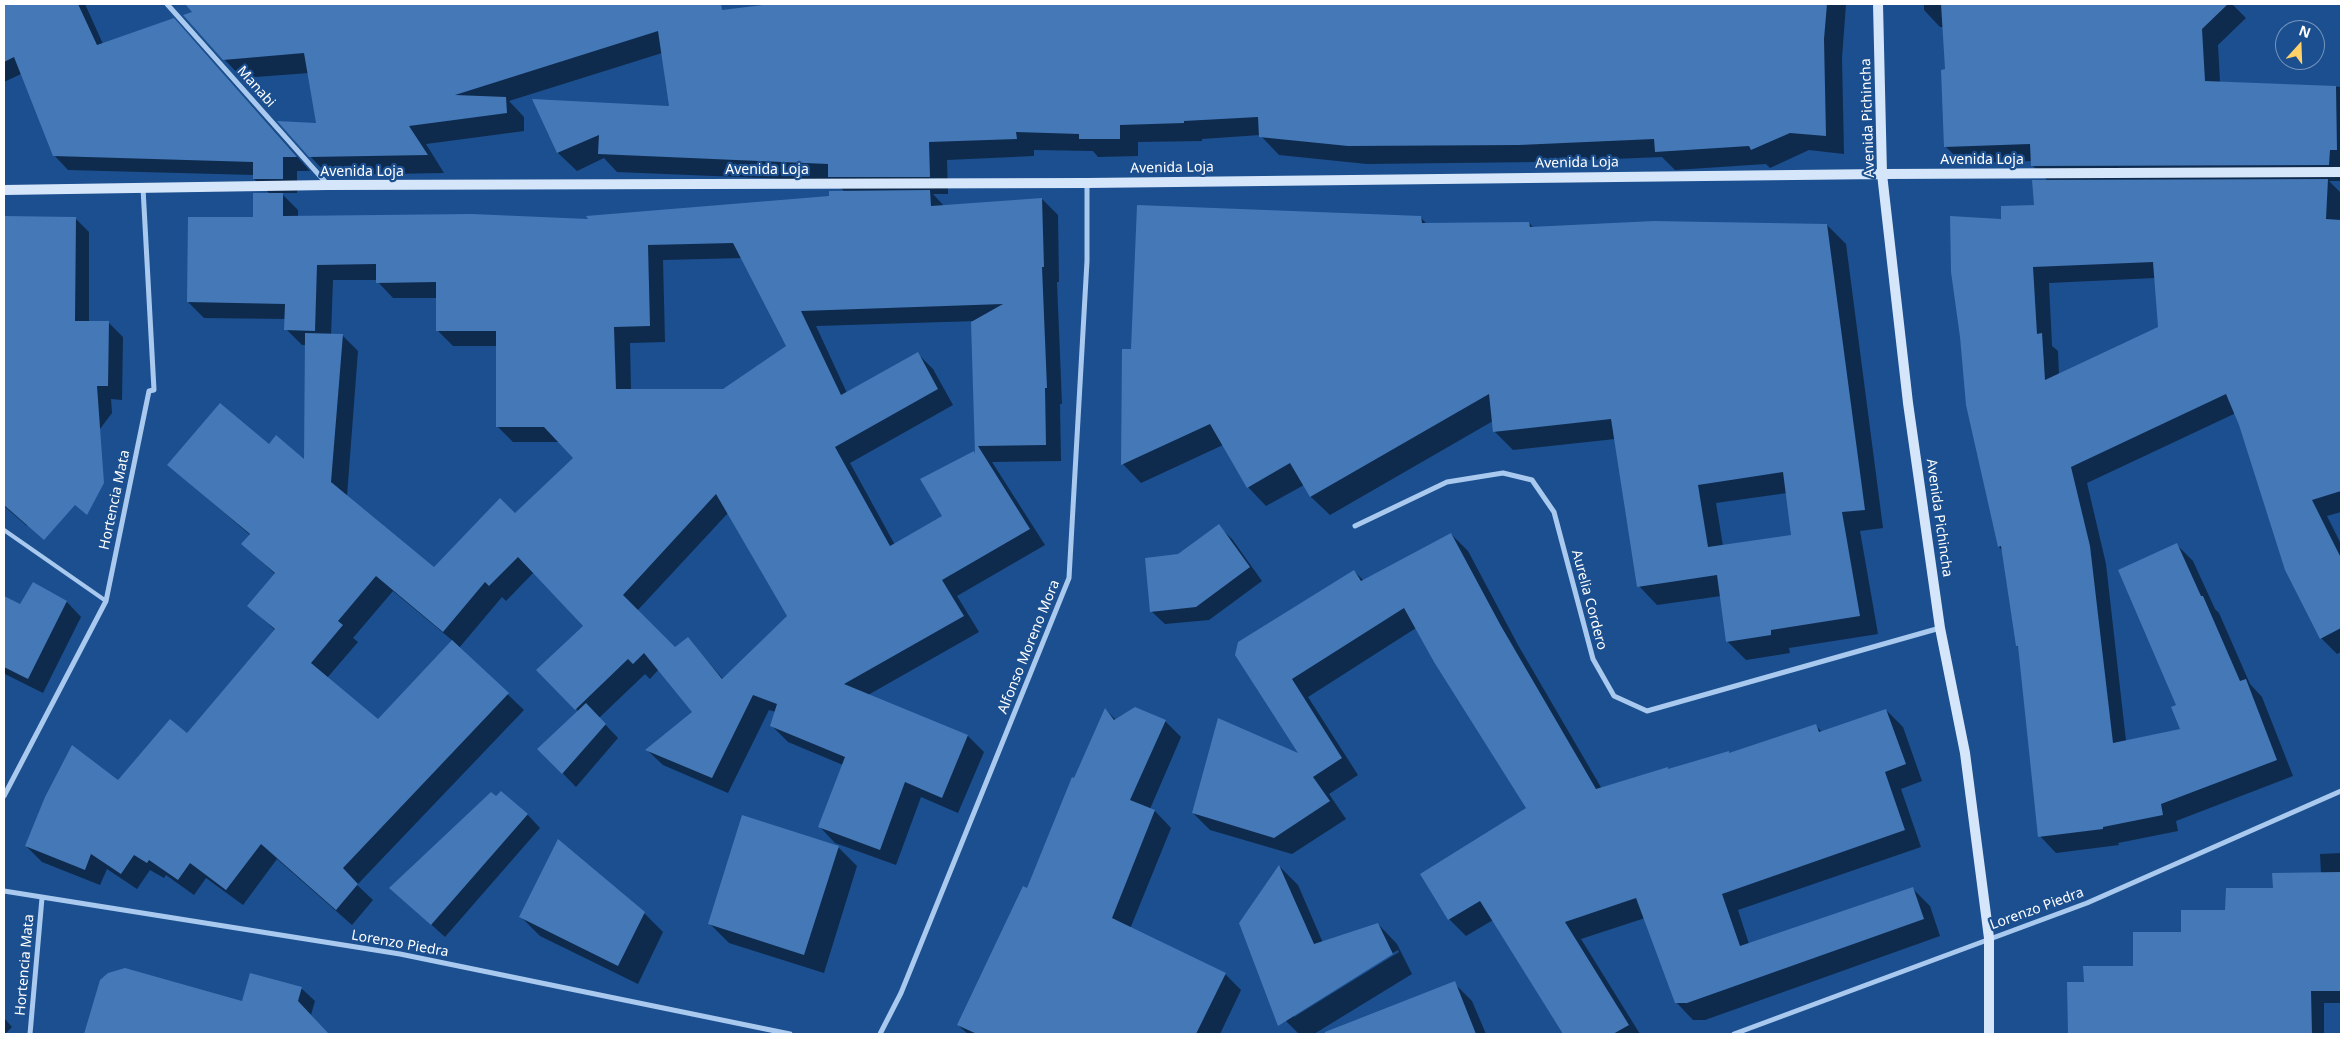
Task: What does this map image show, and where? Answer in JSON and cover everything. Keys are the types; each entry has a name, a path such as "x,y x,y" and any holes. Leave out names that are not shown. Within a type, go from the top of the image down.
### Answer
{"street":[{"name":"Manabi","path":"167,4 328,186"},
{"name":"Avenida Pichincha","path":"1878,4 1882,174 1908,403 1940,628 1965,753 1988,938 1989,1034"},
{"name":"Avenida Loja","path":"4,190 328,186 1088,183 1882,174 2341,172"},
{"name":"Alfonso Moreno Mora","path":"880,1034 901,993 1069,578 1087,262 1088,183"},
{"name":"Hortencia Mata","path":"4,796 106,600 149,391 154,390 143,188"},
{"name":"Aurelia Cordero","path":"1355,526 1447,482 1503,472 1532,480 1554,512 1593,659 1614,696 1647,711 1940,628"},
{"name":"Lorenzo Piedra","path":"1734,1034 1948,956 1988,938 2087,903 2341,791"},
{"name":"Lorenzo Piedra","path":"4,890 42,898 400,954 790,1034"},
{"name":"Hortencia Mata","path":"30,1034 42,898"}],"lane":[{"path":"4,530 106,600"}],"building":[{"path":"4,4 78,4 97,45 174,18 297,157 283,157 283,179 253,179 253,162 53,156 14,57 4,62"},
{"path":"185,4 721,4 722,10 771,4 1827,4 1824,39 1826,136 1790,133 1751,150 1749,146 1655,152 1654,139 1519,145 1348,146 1259,137 1258,117 1184,121 1184,123 1120,125 1120,139 1079,139 1079,134 1016,132 1017,139 929,142 930,177 828,177 828,164 598,154 599,135 557,153 532,99 669,106 658,31 455,95 506,97 507,113 409,126 428,155 309,157 277,121 316,123 304,53 223,60 183,15 192,12"},
{"path":"1941,4 2228,4 2202,29 2205,81 2336,86 2337,150 2330,150 2329,165 2031,166 2030,144 1944,147 1941,70 1945,69"},
{"path":"2328,179 2326,219 2341,220 2341,491 2312,500 2341,558 2341,628 2320,639 2285,570 2239,425 2226,394 2071,467 2090,546 2113,743 2180,729 2171,707 2176,705 2118,570 2177,543 2201,596 2203,596 2240,681 2246,679 2277,760 2161,804 2163,815 2103,827 2103,829 2038,837 2018,646 2016,646 2001,546 1998,547 1966,405 1960,337 1951,272 1950,216 2001,219 2001,206 2034,205 2032,180","holes":["2153,262 2158,327 2045,380 2042,333 2037,334 2033,267"]},
{"path":"930,190 931,206 1042,198 1044,267 1042,267 1047,388 1045,388 1046,445 978,446 1030,529 942,580 964,616 844,684 968,735 942,798 905,782 880,850 818,827 845,757 770,726 777,704 753,695 712,778 645,750 692,712 644,653 633,664 628,659 575,710 536,670 583,626 518,557 489,586 485,582 443,632 376,576 338,621 343,625 311,663 378,719 452,640 509,693 343,868 358,884 336,910 261,844 226,890 190,863 178,880 149,860 147,863 134,855 121,874 91,854 85,870 25,846 45,797 72,745 118,780 170,719 187,733 275,629 247,606 275,573 241,544 250,534 167,465 220,403 269,444 276,435 304,459 305,333 343,334 331,482 434,567 500,498 515,513 573,458 544,427 496,427 496,331 436,331 436,282 376,283 376,264 317,265 315,331 284,330 285,304 187,302 188,217 253,217 253,193 283,193 283,216 472,214 588,219 586,216 829,196 829,191","holes":["733,243 786,346 723,389 616,389 614,327 650,326 648,245","1003,304 971,322 975,454 974,451 920,479 942,516 890,546 835,447 938,389 918,352 841,395 801,311","716,494 787,616 722,679 688,637 675,647 623,595"]},
{"path":"1137,205 1421,216 1422,223 1529,222 1530,227 1654,221 1827,224 1865,510 1842,512 1860,616 1771,630 1771,635 1726,642 1717,575 1637,587 1611,419 1493,432 1489,394 1310,497 1290,463 1247,488 1210,424 1121,465 1122,349 1131,349","holes":["1783,472 1791,535 1708,547 1698,485"]},
{"path":"4,216 76,217 75,321 109,321 108,386 97,386 104,483 87,515 75,505 44,540 4,505"},
{"path":"1219,524 1250,567 1196,607 1150,612 1145,558 1178,554"},
{"path":"1451,533 1501,626 1596,789 1668,767 1668,769 1729,751 1729,753 1816,724 1819,732 1886,709 1906,764 1885,772 1905,830 1722,894 1740,946 1913,887 1924,919 1687,1003 1675,1003 1636,898 1565,922 1629,1025 1613,1034 1563,1034 1480,901 1448,920 1420,874 1526,808 1434,662 1404,608 1292,679 1342,758 1313,777 1330,801 1274,838 1192,813 1218,718 1298,753 1235,655 1238,642 1354,570 1361,581"},
{"path":"33,582 67,601 28,679 4,667 4,596 20,604"},
{"path":"586,703 606,724 562,774 537,749"},
{"path":"1135,707 1166,720 1130,800 1155,810 1112,918 1226,973 1196,1034 977,1034 957,1025 1023,886 1027,888 1072,777 1074,778 1105,708 1114,720"},
{"path":"501,791 528,814 431,925 389,888 491,792 496,796"},
{"path":"742,815 839,846 804,955 708,924"},
{"path":"558,839 645,912 618,966 519,917"},
{"path":"1279,865 1314,944 1378,923 1393,954 1278,1026 1239,923"},
{"path":"2341,872 2341,991 2311,991 2312,1034 2068,1034 2067,982 2084,982 2083,966 2133,966 2133,932 2181,932 2181,910 2225,910 2226,888 2273,888 2272,873"},
{"path":"125,968 242,1001 250,973 302,987 298,1001 329,1034 84,1034 100,980 108,973"},
{"path":"1455,981 1476,1034 1325,1034 1325,1032"}]}
